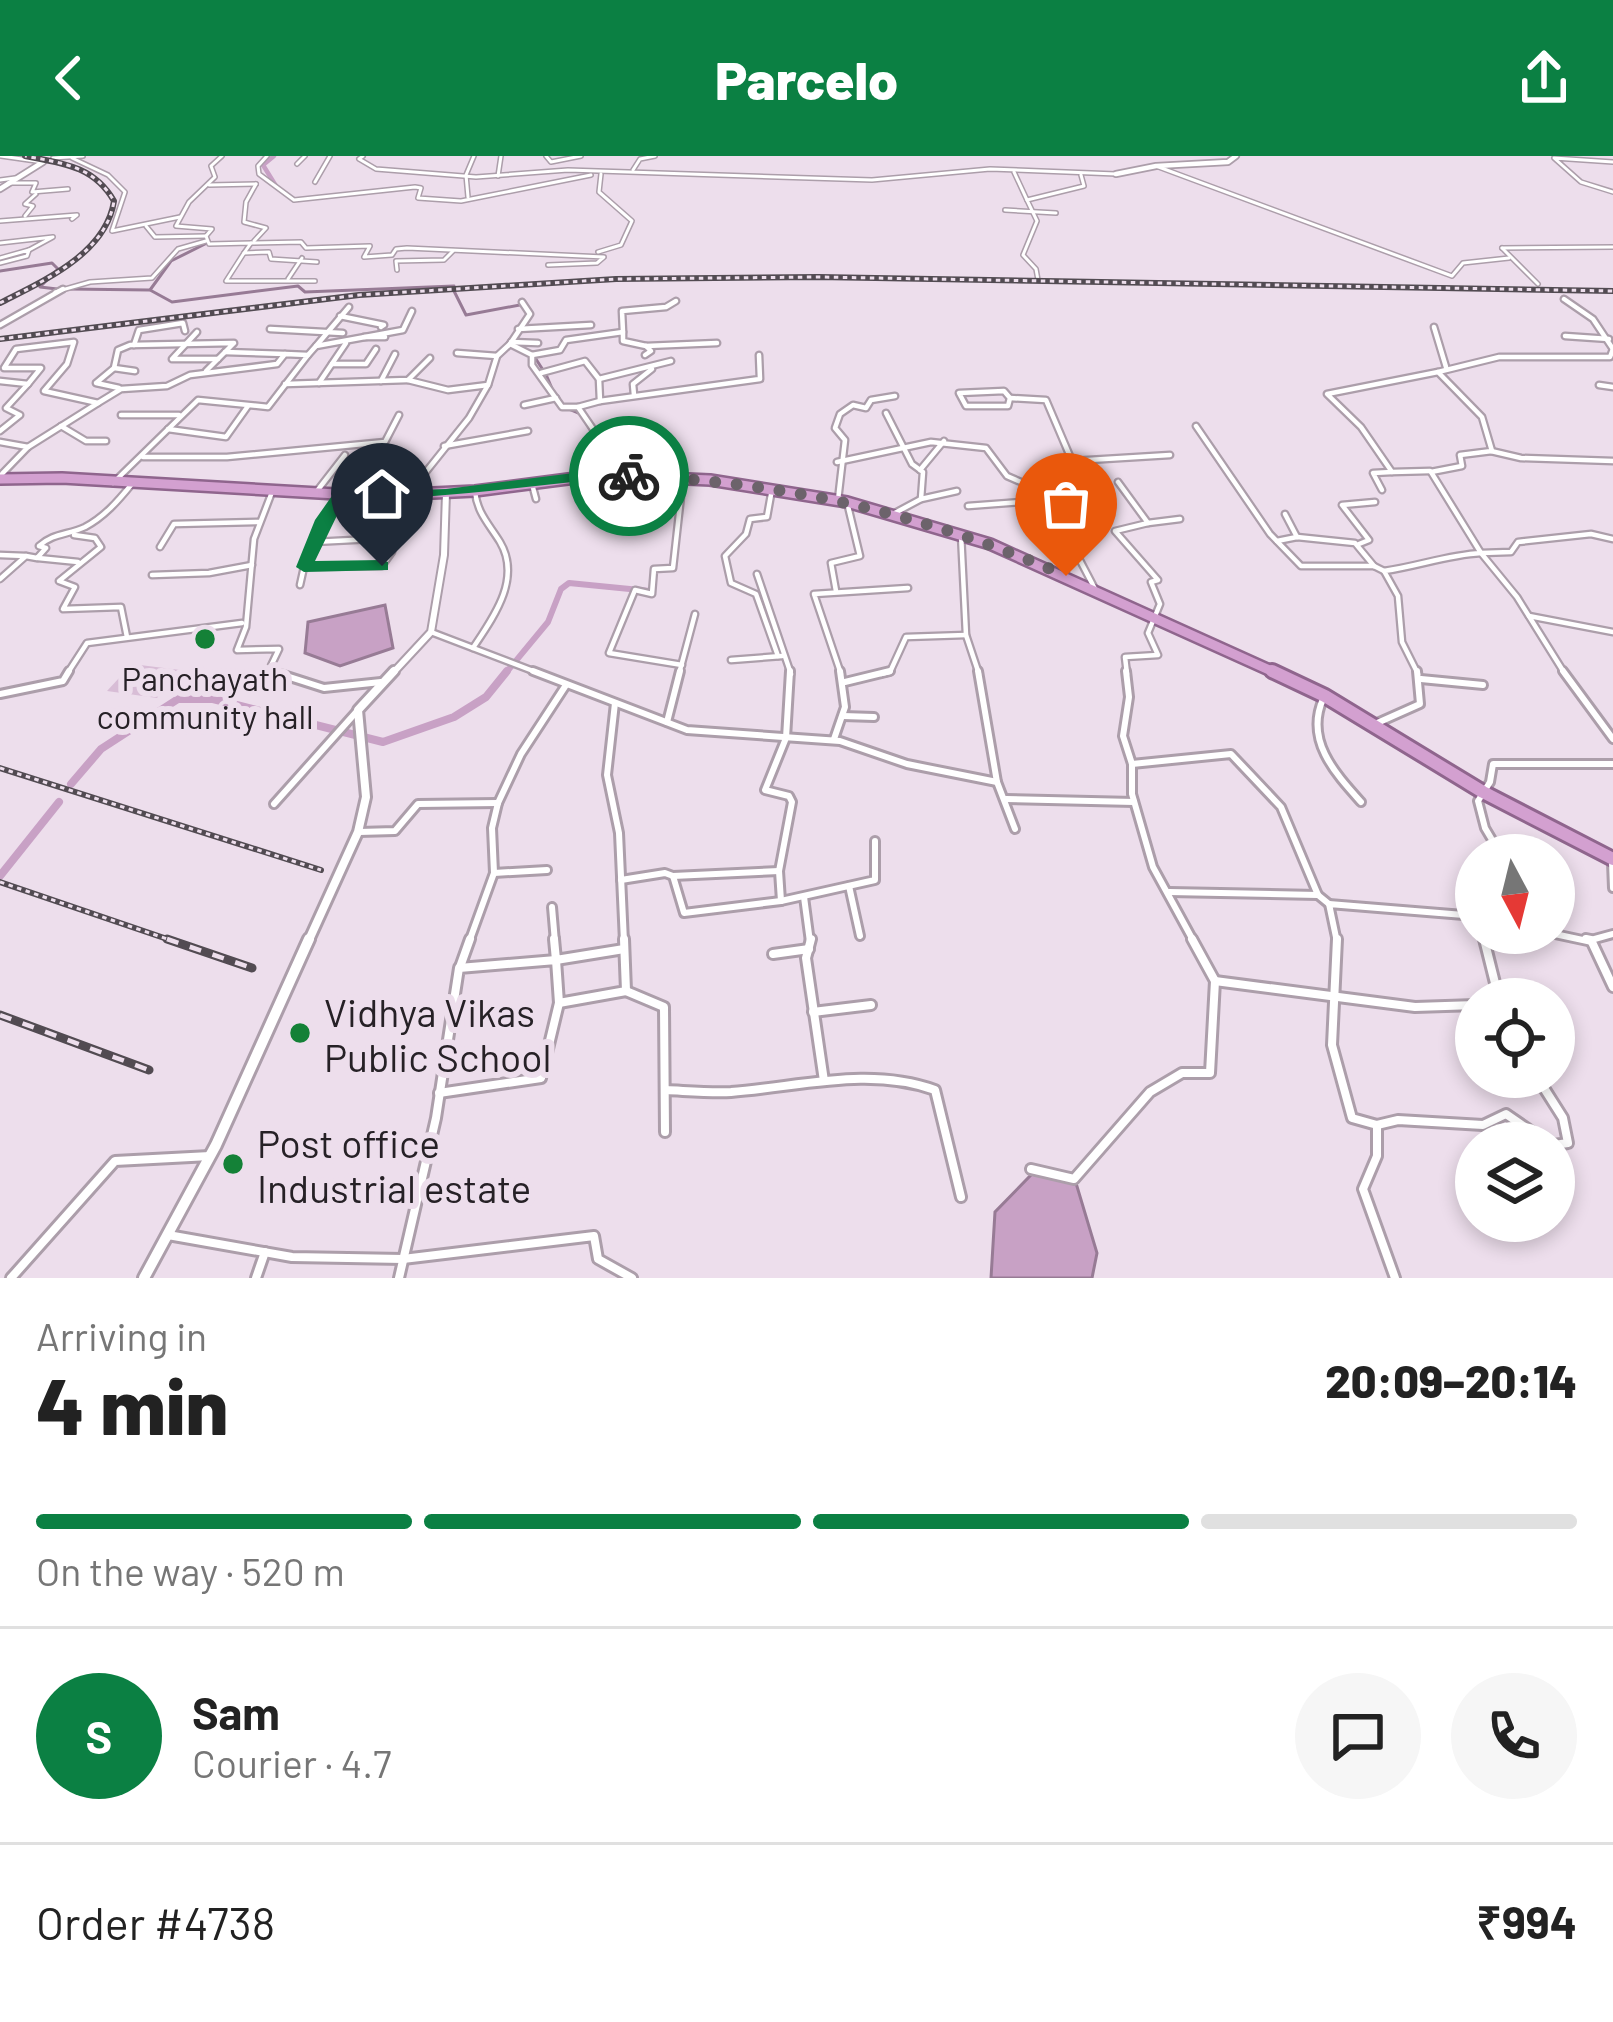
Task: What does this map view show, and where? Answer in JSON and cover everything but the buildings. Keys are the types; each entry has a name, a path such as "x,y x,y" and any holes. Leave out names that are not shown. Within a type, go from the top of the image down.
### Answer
{"highway":[{"path":"0,478 408,496 625,476 683,478 843,501 961,534 1095,589 1325,696 1483,792 1612,859"}],"street":[{"path":"1,156 43,162"},
{"path":"55,157 83,156"},
{"path":"215,177 211,166 222,156"},
{"path":"267,156 258,166 266,182 294,200 415,187 421,188 418,198 423,200 468,197 608,172"},
{"path":"297,164 305,156"},
{"path":"315,182 330,156"},
{"path":"363,156 359,159 376,169 466,175 633,170 883,180 990,169 1116,174 1156,166 1228,162 1236,156"},
{"path":"466,175 474,156"},
{"path":"498,176 501,156"},
{"path":"546,156 551,161"},
{"path":"551,161 581,156"},
{"path":"633,170 640,159 655,156"},
{"path":"72,158 109,173 121,184 125,192 112,231 184,216"},
{"path":"1613,162 1553,158 1581,182 1613,192"},
{"path":"550,171 551,161"},
{"path":"0,189 43,162"},
{"path":"1156,166 1452,276 1462,263 1509,258"},
{"path":"1014,172 1036,220 1023,255 1036,269 1038,280"},
{"path":"592,253 621,245 632,221 599,192 596,184 601,174"},
{"path":"466,175 468,197"},
{"path":"1028,200 1084,186 1081,176"},
{"path":"202,178 215,177"},
{"path":"0,325 8,325 43,294 62,291 81,280 152,278 178,249 206,239 212,229 176,226 215,177"},
{"path":"0,180 15,178"},
{"path":"206,184 266,182"},
{"path":"8,183 36,184 32,192 68,189"},
{"path":"256,184 246,202 244,221 266,228 226,281 315,281"},
{"path":"24,218 32,206 25,204 39,192"},
{"path":"1005,210 1056,213"},
{"path":"0,220 77,215 72,220"},
{"path":"146,226 155,237 301,242 306,248 337,251 370,246 364,257 392,255 395,249 407,248 592,253 602,254 604,260 548,265"},
{"path":"0,243 53,237 45,245 0,261"},
{"path":"1538,284 1502,248 1613,248"},
{"path":"398,270 396,261 446,260 453,251"},
{"path":"244,253 268,252 271,259 317,262"},
{"path":"288,279 302,258"},
{"path":"1392,472 1360,427 1327,394 1538,353 1610,357 1609,339 1582,308 1564,299"},
{"path":"676,301 666,307 622,311 623,341 646,346 717,343"},
{"path":"408,496 469,418 488,385 497,356 530,314 524,303"},
{"path":"112,483 198,400 268,407 349,307"},
{"path":"378,329 407,328 412,311"},
{"path":"316,346 346,343 384,325 340,316"},
{"path":"134,345 139,330 183,323 184,331"},
{"path":"518,329 591,325"},
{"path":"1433,327 1443,349 1442,363 1448,368"},
{"path":"270,329 344,333"},
{"path":"197,332 172,359 218,359"},
{"path":"510,343 532,355 560,350 566,340 623,332"},
{"path":"1565,335 1609,339"},
{"path":"361,337 385,337"},
{"path":"0,431 20,416 3,407 40,368 4,368 16,350 74,342 67,364 44,391 98,403"},
{"path":"203,373 234,343 134,345 118,350 113,368 96,383 122,388 167,386 180,377 278,364 285,354"},
{"path":"319,382 346,343"},
{"path":"510,343 538,343"},
{"path":"645,355 651,351 646,346"},
{"path":"332,364 366,364 376,349"},
{"path":"225,352 308,355"},
{"path":"457,353 497,356"},
{"path":"381,381 395,354"},
{"path":"532,355 532,365 562,407 760,379 759,355"},
{"path":"408,380 430,358"},
{"path":"541,373 583,358 599,379 600,401"},
{"path":"599,379 671,362"},
{"path":"113,368 135,371"},
{"path":"634,395 633,384 652,369"},
{"path":"1438,372 1485,417 1494,443 1491,452"},
{"path":"285,384 408,380 452,389 488,385"},
{"path":"0,381 28,384"},
{"path":"1599,385 1613,387"},
{"path":"0,478 28,447 122,388"},
{"path":"1010,398 1008,406 966,406 959,393 1004,391 1010,398 1046,400 1072,460 1085,473"},
{"path":"836,590 832,563 860,556 837,462 845,440 836,428 840,414 853,405 866,408 871,400 895,396"},
{"path":"524,405 556,398"},
{"path":"214,454 248,406"},
{"path":"578,407 625,476"},
{"path":"886,412 920,470 921,499"},
{"path":"121,415 183,415"},
{"path":"139,457 227,457 385,442 399,415"},
{"path":"61,426 86,441 106,441"},
{"path":"1196,426 1277,541 1303,567 1374,566 1384,571 1402,597 1400,638 1421,679 1420,704 1375,724"},
{"path":"168,429 226,437"},
{"path":"444,446 528,431"},
{"path":"837,462 944,441 986,448 1007,476 1036,488 1048,500 1095,589"},
{"path":"920,470 944,441"},
{"path":"0,442 28,447"},
{"path":"1382,490 1372,472 1462,466 1460,455 1491,452 1520,458 1613,461"},
{"path":"315,494 345,455"},
{"path":"1036,488 1037,480 1072,460 1170,455"},
{"path":"1433,470 1433,478 1481,553 1613,739"},
{"path":"682,665 610,653 635,590 652,594 654,569 674,568 683,478"},
{"path":"1118,482 1148,524"},
{"path":"532,484 536,499"},
{"path":"74,535 109,511 131,485"},
{"path":"772,489 767,518 749,519 746,534 725,556 727,582 756,594 792,676 786,697 786,738 765,790 789,796 792,802 778,872 781,901"},
{"path":"472,648 503,593 507,559 474,508 475,491"},
{"path":"892,514 921,499 957,491"},
{"path":"242,623 259,522 272,492"},
{"path":"274,804 431,632 443,555 446,494"},
{"path":"300,585 314,542 340,496"},
{"path":"968,506 1048,500"},
{"path":"1277,541 1298,537 1359,544 1369,540 1342,505 1375,502"},
{"path":"1285,514 1298,537"},
{"path":"1031,1168 1074,1179 1150,1093 1182,1073 1210,1073 1215,982 1154,867 1134,802 1132,764 1123,736 1129,697 1125,657 1158,655 1148,633 1160,604 1151,582 1158,580 1115,531 1180,519"},
{"path":"160,547 174,524 259,522"},
{"path":"304,567 382,566 392,552 396,527"},
{"path":"961,534 966,634 981,679 997,782 1015,829"},
{"path":"37,558 46,548 39,546 51,535 74,535 101,543 58,583 75,587 63,609 121,607 127,637"},
{"path":"1384,571 1438,564 1448,555 1511,552 1519,542 1549,536 1613,539"},
{"path":"314,542 392,538"},
{"path":"1359,544 1374,566"},
{"path":"0,554 82,563"},
{"path":"0,579 26,556"},
{"path":"152,574 252,566"},
{"path":"757,574 782,656"},
{"path":"832,740 838,737 843,716 845,682 814,594 908,587"},
{"path":"667,722 695,614"},
{"path":"1529,616 1613,632"},
{"path":"242,623 246,627 237,650 279,649 269,670 283,678 331,692 386,681"},
{"path":"0,694 48,688 63,681 87,643 242,623"},
{"path":"431,632 687,730 832,740 960,778 997,782"},
{"path":"845,682 890,672 906,638 966,634"},
{"path":"731,660 782,656"},
{"path":"1421,679 1483,685"},
{"path":"399,1278 439,1094 459,968 494,873 492,828 498,803 521,754 566,685"},
{"path":"1325,696 1318,704 1316,721 1325,761 1361,802"},
{"path":"615,703 607,775 619,833 626,991"},
{"path":"144,1278 210,1156 358,832 365,797 358,710"},
{"path":"843,716 874,717"},
{"path":"1602,728 1613,727"},
{"path":"1132,764 1231,754 1281,807 1318,896 1329,904 1334,917 1332,1045 1352,1118 1376,1125 1390,1119 1433,1125 1474,1122"},
{"path":"1489,834 1478,801 1493,764 1613,764"},
{"path":"1006,800 1134,802"},
{"path":"358,832 394,831 418,804 498,803"},
{"path":"673,876 684,914 804,897 874,880 874,841"},
{"path":"1612,859 1613,888"},
{"path":"494,873 547,870"},
{"path":"621,880 717,871 778,872"},
{"path":"849,886 860,936"},
{"path":"1168,892 1318,896"},
{"path":"804,897 824,1081"},
{"path":"1329,904 1455,912"},
{"path":"439,1094 541,1078 559,1003 553,907"},
{"path":"1575,937 1591,940 1613,934"},
{"path":"1591,940 1613,987"},
{"path":"459,968 556,961 624,949"},
{"path":"773,954 808,949"},
{"path":"1215,982 1415,1007 1455,1006"},
{"path":"559,1003 626,991 664,1007 665,1132"},
{"path":"813,1012 871,1005"},
{"path":"666,1090 726,1092 824,1081 921,1082 935,1090 961,1197"},
{"path":"1489,1122 1506,1114 1518,1122"},
{"path":"1376,1125 1377,1156 1363,1190 1396,1278"},
{"path":"11,1278 115,1161 210,1156"},
{"path":"168,1235 266,1252 404,1259 594,1236 598,1259 632,1278"},
{"path":"256,1278 266,1252"}],"shaded area":[{"path":"385,605 393,648 340,666 305,653 308,622"},
{"path":"132,664 180,670 157,698 107,691"},
{"path":"1032,1174 1076,1183 1097,1253 1092,1278 991,1278 995,1212"}],"waterway":[{"path":"274,156 263,165 276,186"},
{"path":"205,244 171,261 150,290 172,302 298,286 305,292 454,286"},
{"path":"0,271 52,263 58,269 40,287 57,289"},
{"path":"69,289 149,290"},
{"path":"454,291 466,315 525,304 532,313"},
{"path":"534,356 543,370"},
{"path":"545,372 553,391"},
{"path":"569,409 581,414 598,443"},
{"path":"505,674 548,622 561,589 569,583 650,591"},
{"path":"71,784 101,749 178,699 213,699 383,742 454,717 486,697 507,671"},
{"path":"0,876 59,802"}],"railway":[{"path":"0,303 86,251 109,220 114,201 87,173 25,156"},
{"path":"0,339 359,295 616,279 818,277 1613,291"},
{"path":"0,768 321,870"},
{"path":"0,882 176,942"},
{"path":"167,939 252,968"},
{"path":"0,1015 149,1070"}],"way so far":[{"path":"629,476 744,484 847,502 944,528 1066,576"}],"place":[{"name":"Panchayath community hall","path":"205,639"},
{"name":"Vidhya Vikas Public School","path":"300,1033"},
{"name":"Post office Industrial estate","path":"233,1164"}],"route":[{"path":"382,566 304,567 323,520 340,496 446,494 598,475 629,476"}]}
